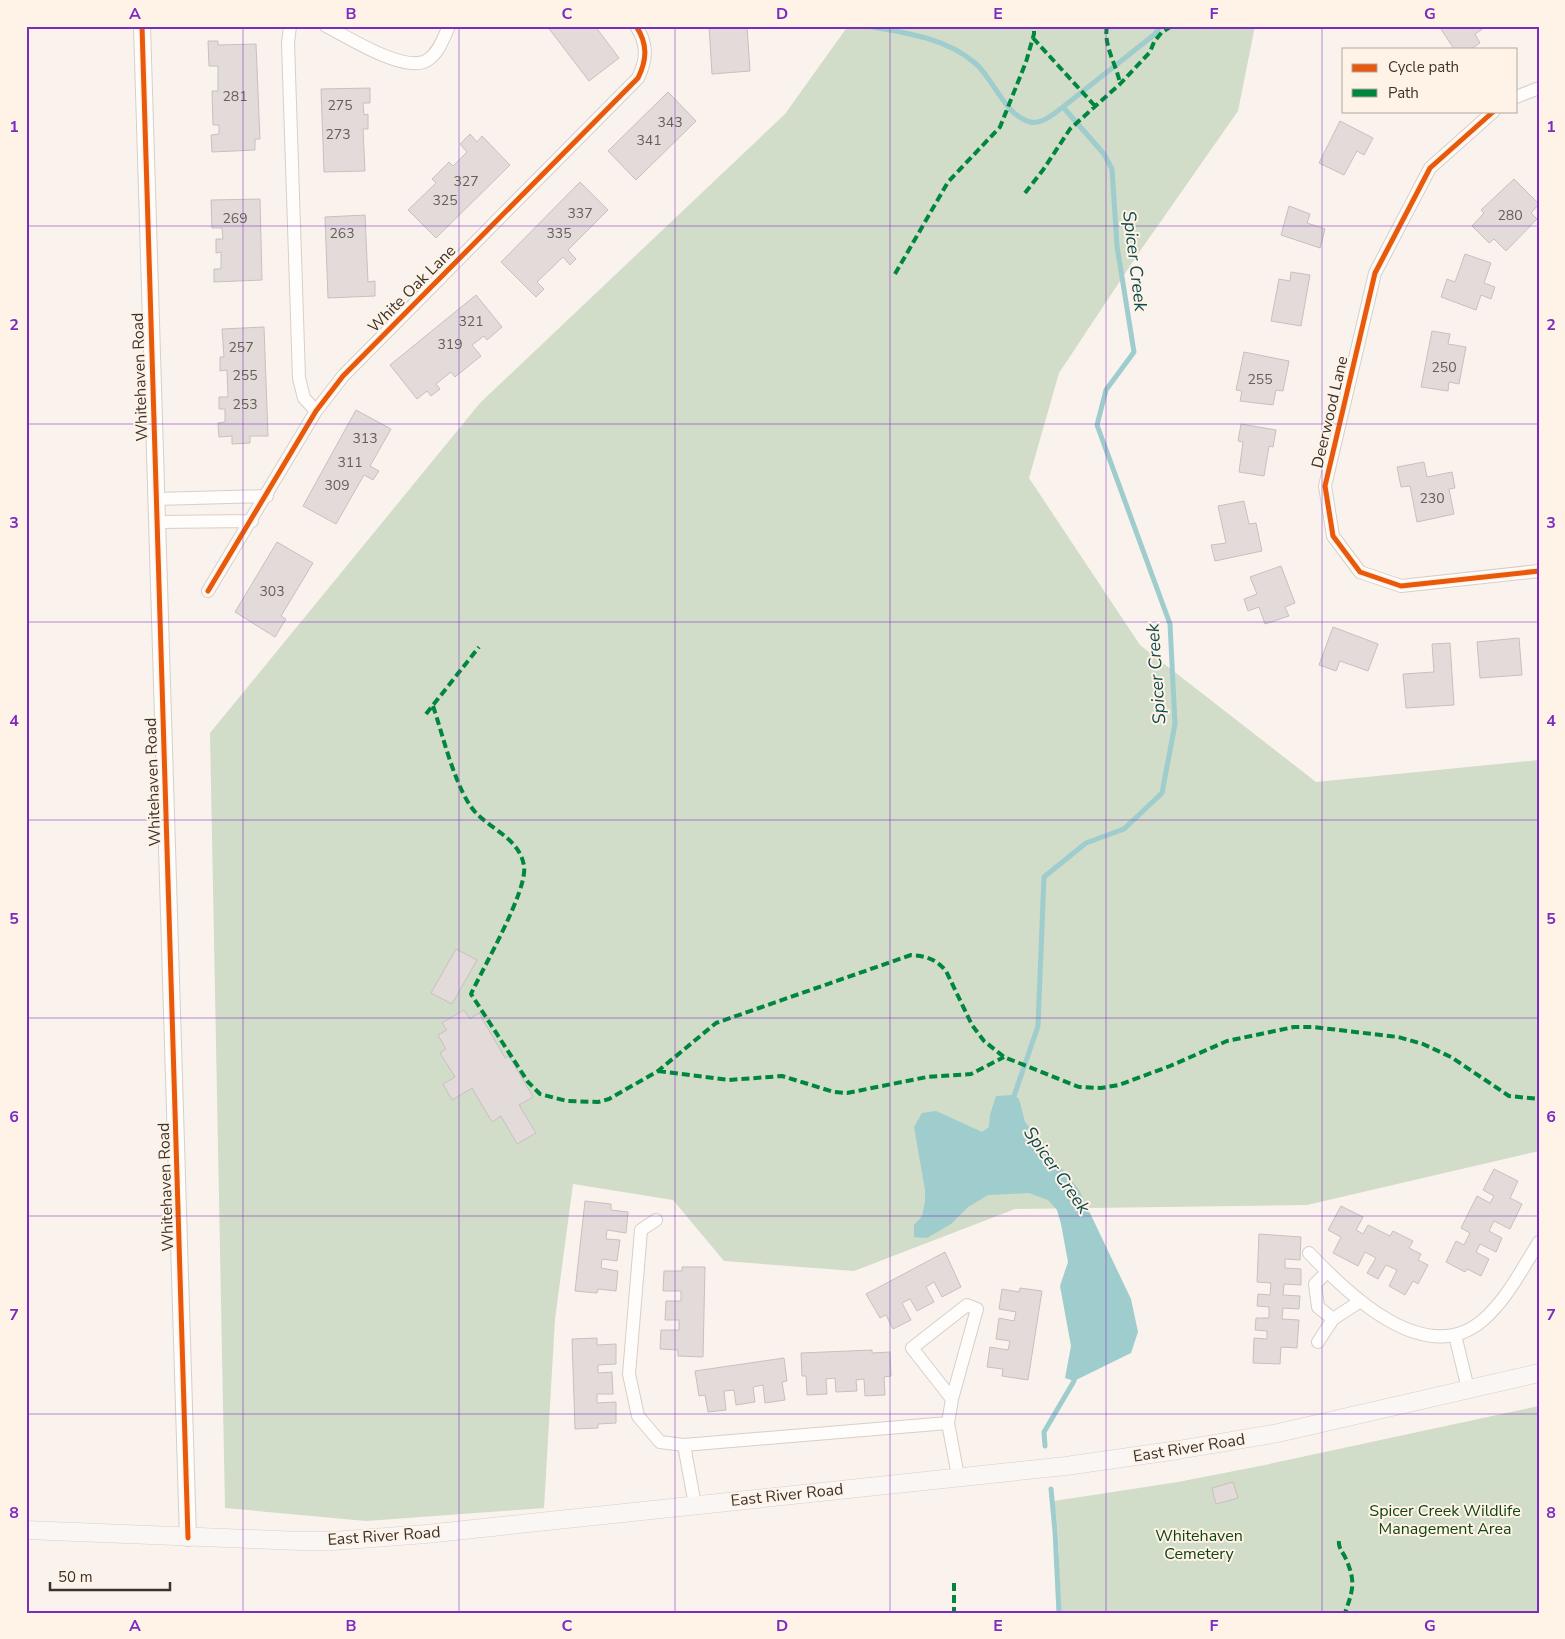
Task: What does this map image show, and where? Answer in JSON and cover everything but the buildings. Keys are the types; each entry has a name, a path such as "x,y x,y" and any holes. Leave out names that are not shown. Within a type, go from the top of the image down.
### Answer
{"main road":[{"name":"East River Road","path":"26,1530 188,1538 333,1541 426,1534 1075,1464 1227,1442 1539,1373"}],"street":[{"name":"Whitehaven Road","path":"142,26 188,1538"},
{"path":"290,26 288,43 298,378 304,398 316,412"},
{"path":"326,26 396,61 410,65 423,63 431,58 449,26"},
{"name":"White Oak Lane","path":"208,591 316,412 343,376 638,78 643,67 645,52 642,36 636,26"},
{"path":"1518,96 1539,88"},
{"name":"Deerwood Lane","path":"1493,112 1430,168 1375,273 1325,486 1333,536 1360,572 1402,586 1539,571"},
{"path":"156,499 267,496"},
{"path":"157,522 252,520"},
{"path":"656,1220 641,1230 629,1374 638,1416 660,1442 684,1445 948,1423"},
{"path":"1308,1252 1359,1302 1402,1327 1427,1336 1455,1335 1482,1321 1505,1296 1539,1242"},
{"path":"1327,1272 1315,1284 1318,1307 1333,1319"},
{"path":"1318,1342 1333,1319 1359,1302"},
{"path":"952,1399 912,1348 967,1305 977,1309 952,1399 948,1423 958,1476"},
{"path":"1455,1335 1468,1389"},
{"path":"684,1445 695,1505"}],"green space":[{"path":"848,26 1255,26 1238,111 1138,254 1059,373 1029,478 1140,645 1316,782 1539,760 1539,1151 1307,1205 1015,1209 854,1271 724,1261 673,1200 573,1184 555,1319 544,1508 366,1521 225,1508 210,733 480,403 785,114"},
{"name":"Spicer Creek Wildlife Management Area","path":"1539,1406 1539,1613 1060,1613 1058,1531 1054,1501 1178,1482 1260,1466"}],"water":[{"path":"1014,1095 1019,1099 1025,1122 1079,1190 1131,1299 1138,1332 1131,1353 1074,1381 1065,1378 1071,1346 1060,1286 1068,1262 1057,1210 1048,1200 1029,1193 988,1195 968,1207 951,1224 927,1238 914,1237 914,1225 922,1216 925,1202 925,1190 914,1127 922,1113 936,1111 982,1132 989,1127 990,1115 996,1096"}],"waterway":[{"name":"Spicer Creek","path":"867,26 924,37 964,54 982,70 1013,112 1030,122 1039,122 1063,107 1104,154 1112,169 1117,246 1134,352 1106,390 1097,425 1170,624 1175,724 1162,793 1124,829 1086,843 1044,877 1038,1026 1013,1099"},
{"path":"1063,107 1155,34 1160,26"},
{"name":"Spicer Creek","path":"1045,1446 1044,1432 1074,1381 1074,1376"},
{"name":"Spicer Creek","path":"1051,1489 1059,1613"}],"marked path":[{"path":"895,274 948,182 1000,127 1026,62 1034,34 1034,26"},
{"path":"1107,26 1107,41 1120,84"},
{"path":"1025,193 1070,129 1120,84 1150,52 1154,42 1162,32 1172,26"},
{"path":"1033,38 1095,106"},
{"path":"426,714 479,647"},
{"path":"433,706 456,778 469,805 483,820 512,842 524,866 519,892 512,910 471,994 528,1082 540,1094 567,1101 598,1102 609,1099 658,1071 716,1023 911,955 930,959 946,971 972,1025 984,1041 1004,1057 1079,1087 1101,1088 1119,1085 1170,1066 1227,1041 1294,1027 1313,1027 1398,1037 1423,1044 1451,1057 1509,1096 1539,1099"},
{"path":"658,1071 729,1080 782,1076 834,1092 847,1093 927,1077 971,1074 1004,1057"},
{"path":"1339,1541 1352,1580 1351,1592 1345,1613"},
{"path":"954,1583 954,1613"}],"cycle path":[{"path":"142,26 188,1538"},
{"path":"208,591 316,411 343,376 638,78 645,52 643,39 636,26"},
{"path":"1493,112 1430,168 1375,273 1325,486 1333,536 1360,572 1401,586 1539,571"}],"park label":[{"name":"Whitehaven Cemetery","path":"1199,1545"}]}
